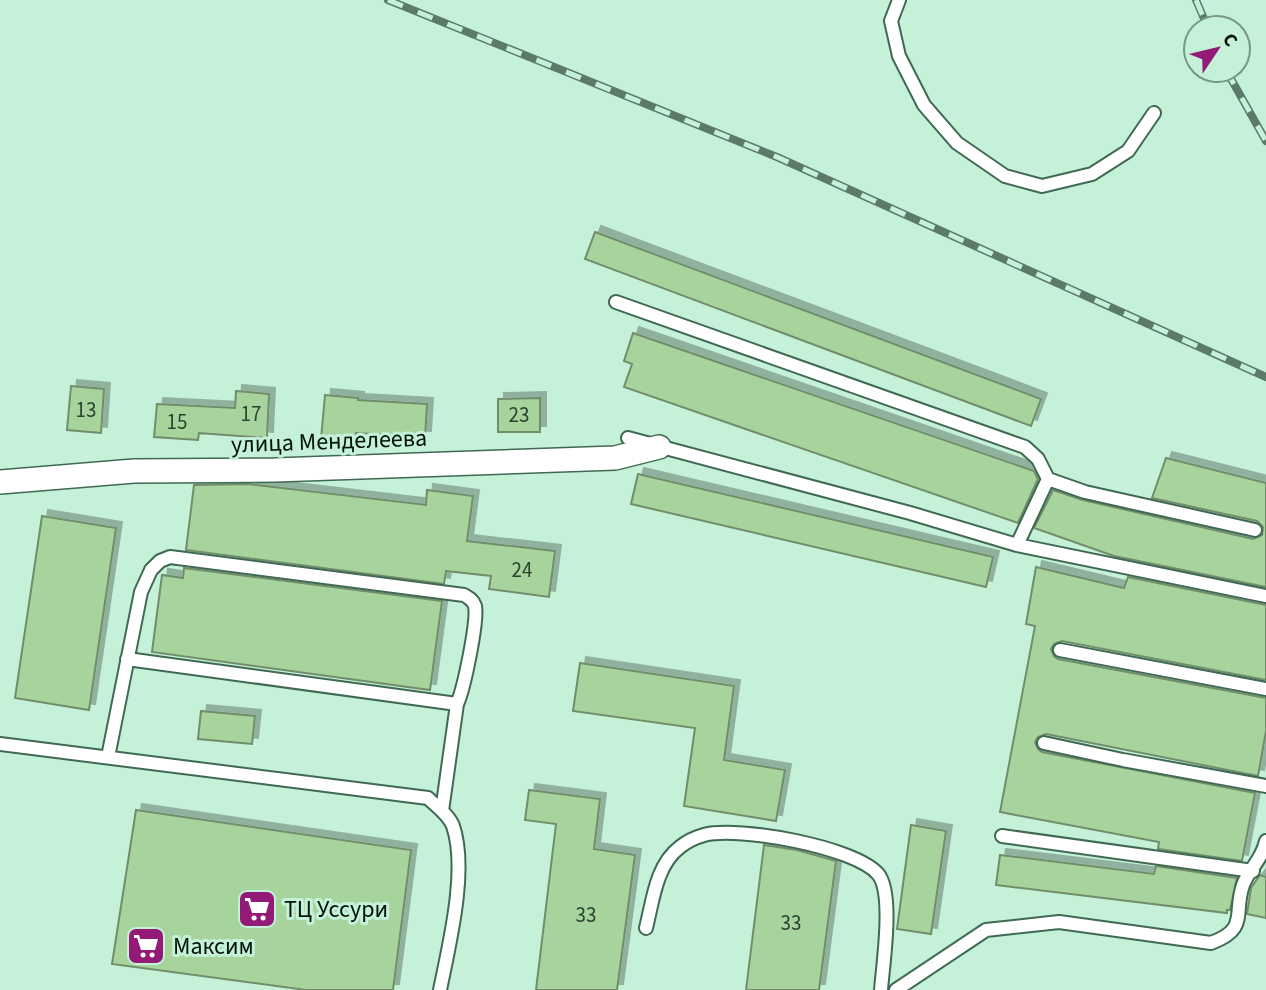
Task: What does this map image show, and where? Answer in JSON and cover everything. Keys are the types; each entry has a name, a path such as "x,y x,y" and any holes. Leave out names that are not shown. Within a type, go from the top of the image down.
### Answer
{"street":[{"name":"улица Менделеева","path":"0,482 134,471 275,470 615,458 659,447"}],"lane":[{"path":"899,0 891,21 899,56 924,105 957,143 1005,176 1042,186 1092,174 1128,152 1154,113"},
{"path":"616,302 1025,447 1038,459 1048,479 1085,492 1255,530"},
{"path":"628,439 910,513 1017,545 1266,596"},
{"path":"1017,545 1048,479"},
{"path":"108,757 145,581 160,561 170,557 464,595 472,600 475,609 457,704 442,811"},
{"path":"1060,650 1266,689"},
{"path":"127,659 457,704"},
{"path":"1044,743 1266,786"},
{"path":"0,744 428,798 453,824 460,860 440,990"},
{"path":"646,928 663,863 681,845 704,835 730,833 773,836 850,856 878,875 887,902 881,990"},
{"path":"1002,836 1253,871"},
{"path":"896,990 986,930 1059,922 1211,943 1227,937 1239,920 1244,885 1265,847"}],"building":[{"path":"595,232 1041,399 1031,426 585,259"},
{"path":"633,333 1034,471 1038,479 1018,523 624,387 632,364 624,361"},
{"path":"71,386 104,389 101,433 67,430"},
{"path":"236,391 269,394 267,438 199,433 198,440 154,437 157,404 235,408"},
{"path":"325,395 427,404 425,437 356,433 355,442 321,439"},
{"path":"540,398 540,432 498,432 498,399"},
{"path":"1166,458 1266,483 1266,587 1114,556 1034,528 1053,490 1083,500 1253,539 1262,535 1263,527 1257,521 1152,498"},
{"path":"638,474 993,557 986,587 631,504"},
{"path":"248,484 426,505 427,490 473,496 467,541 555,551 549,597 489,589 491,576 446,571 444,584 186,550 194,485"},
{"path":"42,516 116,528 89,710 15,698"},
{"path":"1036,567 1124,588 1128,577 1266,605 1266,680 1062,641 1054,644 1051,649 1058,659 1266,698 1266,731 1258,776 1046,734 1038,737 1035,742 1042,752 1255,793 1242,861 1158,849 1159,842 1000,812 1035,626 1026,624"},
{"path":"184,568 442,601 430,690 152,652 162,575 183,578"},
{"path":"580,663 734,686 724,760 785,770 776,821 684,806 695,728 573,711"},
{"path":"201,711 255,716 252,744 198,739"},
{"path":"529,790 600,799 594,849 635,855 617,990 536,990 556,824 525,820"},
{"path":"136,810 411,850 393,990 306,990 112,964"},
{"path":"911,825 946,831 931,934 897,929"},
{"path":"764,845 797,850 836,861 819,990 746,990"},
{"path":"1000,855 1154,874 1156,866 1237,878 1227,913 996,885"},
{"path":"1260,875 1266,877 1266,918 1247,914 1251,888"}],"railway":[{"path":"388,0 777,157 1266,377"},
{"path":"1196,0 1202,14"},
{"path":"1234,84 1266,141"}],"place":[{"name":"ТЦ Уссури","path":"257,909"},
{"name":"Максим","path":"146,946"}]}
